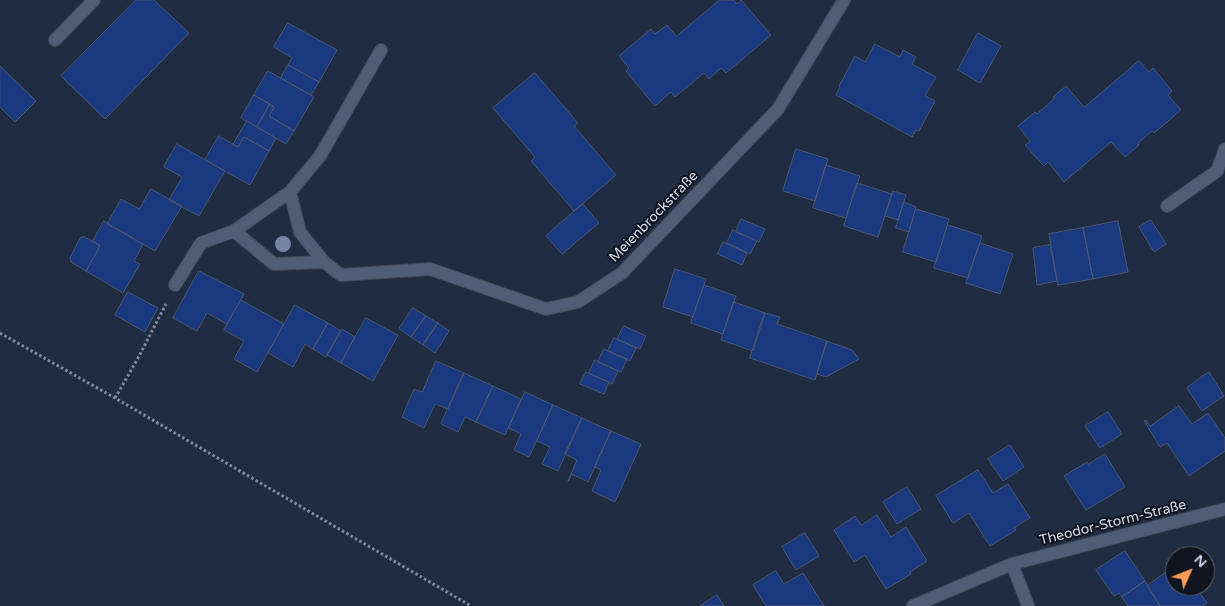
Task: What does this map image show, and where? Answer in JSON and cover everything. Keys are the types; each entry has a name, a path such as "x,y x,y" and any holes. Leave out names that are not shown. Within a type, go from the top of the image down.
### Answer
{"street":[{"path":"54,40 94,0"},
{"name":"Meienbrockstraße","path":"290,192 300,232 324,262 341,275 430,269 546,309 578,302 622,273 778,109 844,0"},
{"path":"175,285 201,243 234,231 290,192 320,156 381,50"},
{"path":"1167,206 1217,171 1225,149"},
{"path":"234,231 274,264 324,262"},
{"name":"Theodor-Storm-Straße","path":"913,606 1012,564 1224,513"},
{"path":"1012,564 1028,606"}],"path":[{"path":"114,398 137,360 175,285"},
{"path":"0,334 114,398 471,606"}],"building":[{"path":"136,0 154,0 189,33 105,119 61,76"},
{"path":"720,0 734,0 737,4 741,0 771,35 726,73 721,68 709,79 704,73 675,97 671,92 655,106 626,71 629,68 619,56 651,29 655,34 667,25 676,36"},
{"path":"288,23 337,50 319,82 288,65 292,58 274,47"},
{"path":"978,33 1001,46 980,83 958,70"},
{"path":"875,44 900,57 903,50 916,57 912,64 936,77 925,96 935,101 919,131 916,130 912,137 836,95 855,56 865,62"},
{"path":"1139,61 1149,72 1153,68 1172,91 1168,95 1181,110 1154,133 1152,131 1125,157 1111,142 1064,182 1048,162 1044,166 1025,145 1030,141 1018,126 1035,112 1037,114 1066,86 1084,107"},
{"path":"288,65 319,82 311,95 281,78"},
{"path":"0,66 36,101 15,122 0,107"},
{"path":"268,71 314,97 294,131 269,116 274,107 254,95"},
{"path":"535,73 578,123 574,126 616,175 574,211 531,161 535,157 493,108"},
{"path":"254,95 270,104 257,127 241,118"},
{"path":"270,104 274,107 269,116 294,131 286,144 257,127"},
{"path":"247,121 276,138 269,151 244,137 238,147 233,145"},
{"path":"219,136 238,147 244,137 269,151 250,185 205,160"},
{"path":"177,144 225,171 199,216 169,200 182,177 164,167"},
{"path":"796,149 828,159 815,201 783,191"},
{"path":"826,165 860,176 846,218 813,208"},
{"path":"857,183 892,194 878,237 844,226"},
{"path":"151,189 182,206 155,251 107,224 121,199 139,209"},
{"path":"893,191 906,195 898,220 885,216"},
{"path":"904,202 916,207 909,232 896,228"},
{"path":"583,204 599,223 562,254 546,236"},
{"path":"916,209 949,219 936,262 903,252"},
{"path":"741,219 765,229 759,242 736,232"},
{"path":"1151,220 1166,244 1154,252 1139,227"},
{"path":"104,221 143,244 134,261 140,264 123,293 86,271 100,246 93,241"},
{"path":"1118,221 1128,272 1093,279 1083,228"},
{"path":"948,225 982,236 968,278 934,268"},
{"path":"1083,228 1093,279 1058,285 1049,234"},
{"path":"733,230 757,241 750,254 727,243"},
{"path":"85,237 100,246 86,271 71,262 70,258 80,238"},
{"path":"723,242 747,253 742,265 718,254"},
{"path":"980,243 1013,254 1000,294 966,283"},
{"path":"1050,245 1057,281 1037,285 1033,248"},
{"path":"675,269 706,279 693,317 663,307"},
{"path":"199,271 244,294 227,324 207,313 197,331 173,318"},
{"path":"704,285 736,296 723,334 691,323"},
{"path":"128,292 158,308 145,332 115,315"},
{"path":"241,300 284,324 257,372 234,359 244,341 224,330"},
{"path":"734,302 765,313 753,351 721,340"},
{"path":"295,305 328,323 313,349 305,344 293,367 268,353"},
{"path":"413,308 426,316 411,337 399,329"},
{"path":"765,313 780,317 777,324 827,341 815,380 750,358"},
{"path":"426,316 438,323 423,345 411,337"},
{"path":"366,318 398,335 373,381 341,363"},
{"path":"328,323 341,331 326,357 313,349"},
{"path":"438,323 449,331 435,353 423,345"},
{"path":"624,326 646,336 640,349 617,339"},
{"path":"342,329 355,337 341,363 327,355"},
{"path":"614,338 636,348 630,361 608,351"},
{"path":"827,341 852,350 859,359 826,377 817,374"},
{"path":"604,349 627,359 621,372 598,362"},
{"path":"595,360 618,371 612,384 589,373"},
{"path":"436,361 464,373 448,409 435,404 424,428 402,417 414,389 422,392"},
{"path":"586,372 609,382 604,394 580,384"},
{"path":"1209,372 1224,396 1202,411 1187,388"},
{"path":"464,373 493,386 476,422 465,417 458,432 441,424"},
{"path":"493,386 521,399 505,435 476,422"},
{"path":"525,392 553,405 529,457 514,450 521,434 509,428"},
{"path":"553,405 582,418 558,471 542,464 550,447 537,441"},
{"path":"1179,406 1192,424 1208,413 1225,438 1225,451 1189,476 1167,443 1160,447 1144,421 1146,420 1150,426"},
{"path":"1108,412 1122,434 1100,448 1085,426"},
{"path":"582,418 611,431 588,482 572,474 568,481 577,460 565,454"},
{"path":"611,431 641,444 615,502 592,491 601,470 595,467"},
{"path":"1010,445 1024,467 1003,481 988,459"},
{"path":"1105,454 1125,487 1086,510 1064,476"},
{"path":"978,470 993,493 1008,484 1030,518 1014,528 1016,530 990,546 969,513 953,523 936,496"},
{"path":"907,487 921,509 897,524 883,502"},
{"path":"877,515 891,537 906,527 927,561 910,572 911,574 886,589 865,555 854,562 834,530 855,516 861,525"},
{"path":"805,533 819,556 796,570 782,547"},
{"path":"1125,551 1145,581 1122,597 1119,593 1114,596 1096,570"},
{"path":"776,571 784,584 803,573 824,606 766,606 753,585"},
{"path":"1165,573 1165,596 1202,596 1207,603 1202,606 1160,606 1147,586"},
{"path":"1145,581 1160,606 1128,606 1122,597"},
{"path":"717,595 724,606 700,606"}]}
